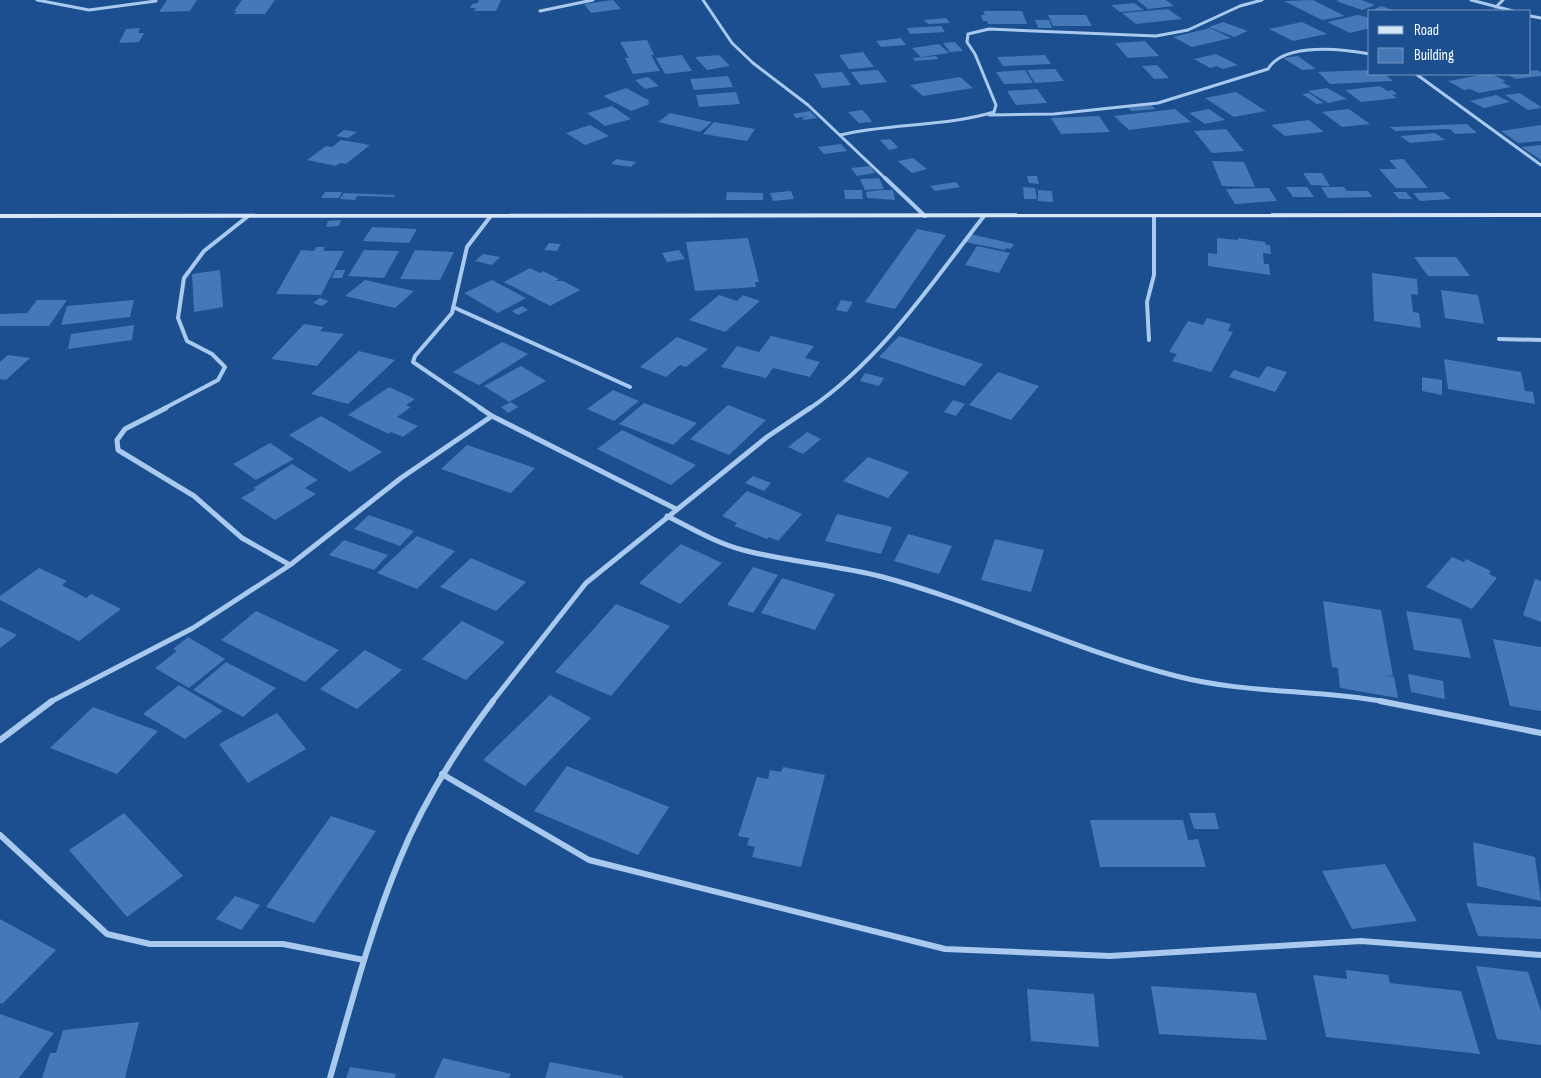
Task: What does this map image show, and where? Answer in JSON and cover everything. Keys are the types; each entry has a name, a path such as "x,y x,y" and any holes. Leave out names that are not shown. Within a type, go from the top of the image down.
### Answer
{"main road":[{"path":"0,216 1541,215"}],"street":[{"path":"37,0 89,10 156,1"},
{"path":"540,11 593,0"},
{"path":"703,0 732,43 753,63 808,105 925,216"},
{"path":"986,116 994,112 996,106 975,54 967,42 968,34 989,29 1156,36 1188,30 1240,6 1262,0"},
{"path":"1471,0 1509,10"},
{"path":"1496,7 1503,0"},
{"path":"840,135 866,129 986,116 1054,114 1158,103 1268,69 1280,56 1296,52 1368,54"},
{"path":"1417,75 1457,102 1479,122 1541,164"},
{"path":"330,1078 364,960 399,860 442,774 485,712 586,583 767,437 826,397 891,335 984,216"},
{"path":"1149,340 1147,302 1154,275 1154,216"},
{"path":"247,217 204,251 184,278 178,318 187,341 212,354 225,367 218,380 125,429 117,440 117,445 118,450 151,472 194,496 242,538 290,565"},
{"path":"490,217 467,247 452,313 415,356 413,362 492,416 676,509"},
{"path":"454,307 630,387"},
{"path":"1499,339 1541,340"},
{"path":"0,740 59,696 193,628 290,565 401,478 492,416"},
{"path":"667,516 718,541 742,550 882,576 941,594 1139,666 1179,678 1261,689 1358,697 1541,733"},
{"path":"442,774 589,860 946,948 1110,956 1361,941 1541,955"},
{"path":"0,835 107,934 150,944 283,944 364,960"}],"building":[{"path":"167,0 197,0 190,11 159,12"},
{"path":"242,0 275,0 265,14 234,14"},
{"path":"479,0 501,0 496,11 474,11 476,8 470,8 472,4 478,3"},
{"path":"613,0 621,9 591,13 584,4"},
{"path":"1137,0 1166,0 1174,6 1148,9"},
{"path":"1313,0 1345,16 1322,20 1284,1"},
{"path":"1361,0 1375,5 1362,10 1336,1"},
{"path":"1134,3 1144,10 1120,12 1111,5"},
{"path":"1381,6 1393,10 1372,10"},
{"path":"1168,9 1182,19 1136,24 1122,13"},
{"path":"983,11 1022,11 1027,24 988,24 987,21 983,21 981,15 985,15"},
{"path":"1048,15 1086,15 1092,26 1053,26"},
{"path":"1358,15 1368,18 1368,28 1350,33 1327,22"},
{"path":"946,18 950,23 928,24 924,20"},
{"path":"1035,20 1049,20 1052,28 1038,28"},
{"path":"1223,22 1248,31 1234,37 1209,27"},
{"path":"1302,22 1327,34 1293,41 1269,29"},
{"path":"941,26 945,32 910,34 907,28"},
{"path":"140,28 138,33 144,33 139,42 119,43 126,29"},
{"path":"1210,28 1231,38 1192,47 1173,37"},
{"path":"901,38 906,45 881,47 876,41"},
{"path":"647,40 654,55 651,55 660,71 633,74 625,58 629,58 620,42"},
{"path":"1145,41 1159,56 1128,58 1115,43"},
{"path":"955,42 963,51 950,52 943,43"},
{"path":"939,44 949,53 921,57 912,48"},
{"path":"863,52 874,67 849,69 839,55"},
{"path":"1216,54 1238,65 1223,69 1217,66 1210,68 1194,59"},
{"path":"682,55 692,71 665,74 656,58"},
{"path":"719,55 730,66 707,70 695,57"},
{"path":"1045,55 1051,64 1003,66 997,57"},
{"path":"936,56 938,59 915,61 913,58"},
{"path":"1298,56 1316,69 1302,70 1283,58"},
{"path":"1157,65 1169,78 1154,79 1142,66"},
{"path":"1055,69 1064,81 1035,83 1027,70"},
{"path":"878,70 887,82 860,85 851,72"},
{"path":"1025,70 1033,83 1004,84 996,72"},
{"path":"1368,70 1368,75 1385,75 1393,81 1330,84 1318,72"},
{"path":"1537,70 1541,72 1541,76 1516,79 1508,75 1531,75 1531,71"},
{"path":"842,72 851,85 822,88 814,74"},
{"path":"1481,75 1493,75 1506,81 1502,82 1511,87 1479,93 1470,89 1464,90 1448,81"},
{"path":"728,76 733,87 694,90 690,79"},
{"path":"648,77 659,86 645,89 635,80"},
{"path":"960,77 973,88 923,96 910,85"},
{"path":"1380,86 1387,91 1392,90 1397,94 1392,95 1397,98 1361,102 1345,90"},
{"path":"626,88 650,101 647,102 650,104 631,111 603,96"},
{"path":"1327,88 1347,99 1328,103 1308,91"},
{"path":"1037,89 1047,103 1016,105 1007,91"},
{"path":"736,92 740,104 699,107 696,95"},
{"path":"1236,92 1266,111 1234,117 1205,98"},
{"path":"1309,93 1324,103 1317,104 1302,94"},
{"path":"1520,93 1541,108 1528,110 1505,95"},
{"path":"1496,95 1510,102 1484,108 1470,101"},
{"path":"1151,105 1156,109 1132,111 1128,108"},
{"path":"612,106 631,119 605,126 587,113"},
{"path":"1175,109 1191,122 1129,130 1114,116"},
{"path":"1209,109 1225,120 1205,124 1189,113"},
{"path":"1349,109 1370,124 1342,127 1322,112"},
{"path":"862,110 872,122 859,123 848,112"},
{"path":"810,111 817,118 804,120 802,118 809,116 796,118 793,114"},
{"path":"670,113 712,122 700,132 658,122"},
{"path":"1099,116 1110,132 1061,134 1051,118"},
{"path":"1309,120 1324,132 1285,136 1271,125"},
{"path":"714,122 755,129 747,141 703,134"},
{"path":"1467,124 1477,133 1455,134 1450,129 1395,131 1390,127"},
{"path":"590,125 609,136 585,145 566,133"},
{"path":"1541,125 1541,141 1518,143 1501,131"},
{"path":"1226,129 1244,151 1212,153 1194,131"},
{"path":"344,130 357,132 348,138 336,136"},
{"path":"1435,133 1445,140 1410,143 1400,136"},
{"path":"890,139 898,148 889,150 880,140"},
{"path":"341,140 370,145 346,164 340,163 336,166 307,160 326,146 332,147"},
{"path":"841,144 847,151 824,154 818,147"},
{"path":"1541,145 1541,160 1521,147"},
{"path":"913,158 927,169 912,173 898,161"},
{"path":"616,159 636,162 631,167 611,164"},
{"path":"1404,159 1428,188 1396,188 1379,169 1397,169 1389,160"},
{"path":"1212,161 1244,162 1255,187 1222,186"},
{"path":"870,166 875,173 857,176 851,168"},
{"path":"1303,173 1322,173 1330,186 1311,185"},
{"path":"1027,176 1037,176 1039,184 1029,183"},
{"path":"879,178 884,189 865,190 860,179"},
{"path":"956,182 960,187 935,191 930,186"},
{"path":"1023,187 1035,188 1037,199 1024,199"},
{"path":"1286,187 1307,187 1314,197 1293,197"},
{"path":"1321,187 1344,187 1347,191 1368,191 1372,197 1328,198"},
{"path":"1269,188 1277,201 1235,204 1226,189"},
{"path":"844,190 862,190 863,199 845,199"},
{"path":"893,190 895,200 867,198 866,192"},
{"path":"1038,190 1052,191 1053,202 1038,201"},
{"path":"791,191 794,199 773,201 770,193"},
{"path":"325,192 342,192 339,198 321,198"},
{"path":"727,192 763,193 763,200 726,200"},
{"path":"1393,192 1406,192 1412,199 1399,199"},
{"path":"1443,192 1451,199 1420,201 1413,193"},
{"path":"344,193 395,195 394,197 357,196 355,200 340,199"},
{"path":"341,220 339,226 326,227 328,221"},
{"path":"372,227 417,229 409,243 363,241"},
{"path":"917,229 946,235 895,309 865,302"},
{"path":"970,234 1014,244 1011,249 1006,248 1005,250 965,242"},
{"path":"748,238 759,282 755,282 756,287 695,291 686,242"},
{"path":"1217,238 1238,240 1238,238 1265,242 1266,245 1270,245 1271,254 1263,253 1264,264 1269,264 1270,275 1208,266 1208,253 1217,254"},
{"path":"549,243 561,244 557,251 544,250"},
{"path":"977,246 1010,253 999,273 965,265"},
{"path":"316,247 325,247 323,251 344,251 321,295 276,294 301,250 314,251"},
{"path":"364,250 399,251 384,278 348,276"},
{"path":"415,250 454,252 440,280 400,279"},
{"path":"679,250 685,259 667,262 662,253"},
{"path":"483,254 500,257 492,265 475,261"},
{"path":"1414,257 1456,257 1470,276 1428,276"},
{"path":"530,268 540,273 543,271 559,279 556,281 563,281 580,290 550,306 504,282"},
{"path":"220,270 223,307 194,312 192,274"},
{"path":"335,270 345,270 342,278 332,278"},
{"path":"1372,273 1417,279 1418,295 1411,294 1413,312 1419,313 1421,328 1374,321"},
{"path":"365,280 414,291 395,308 345,296"},
{"path":"492,280 526,298 498,313 464,293"},
{"path":"1441,290 1478,295 1484,324 1445,318"},
{"path":"719,295 737,301 743,295 760,301 725,332 689,320"},
{"path":"320,298 329,301 322,306 313,303"},
{"path":"37,300 67,300 49,326 0,326 0,314 27,313"},
{"path":"134,300 130,317 61,325 67,306"},
{"path":"841,300 853,302 847,312 836,310"},
{"path":"522,306 528,310 518,315 512,311"},
{"path":"1207,318 1231,324 1228,331 1233,332 1211,372 1172,361 1177,354 1169,352 1188,321 1203,325"},
{"path":"304,324 324,327 320,331 344,334 317,366 271,359"},
{"path":"134,325 132,340 68,349 71,334"},
{"path":"771,336 814,346 805,358 820,362 810,377 773,368 766,378 721,367 737,346 759,352"},
{"path":"899,336 983,364 964,386 879,357"},
{"path":"677,337 708,349 686,367 680,365 666,377 640,367"},
{"path":"502,342 528,354 479,385 453,372"},
{"path":"359,351 395,360 348,404 311,394"},
{"path":"8,355 30,358 6,380 0,379 0,362"},
{"path":"1444,359 1521,372 1525,391 1533,392 1535,404 1448,389"},
{"path":"521,366 546,381 509,402 484,386"},
{"path":"1267,366 1287,372 1275,392 1229,377 1234,370 1259,378"},
{"path":"998,372 1039,386 1011,420 969,405"},
{"path":"865,373 884,378 879,386 860,381"},
{"path":"1422,377 1442,380 1442,395 1422,391"},
{"path":"389,387 415,399 406,405 411,407 397,417 418,426 403,437 391,432 389,434 348,415"},
{"path":"613,390 639,401 614,421 587,409"},
{"path":"953,400 965,404 956,416 944,412"},
{"path":"511,402 518,407 508,413 501,407"},
{"path":"644,403 697,423 673,445 619,424"},
{"path":"728,405 766,420 729,455 690,439"},
{"path":"321,416 382,452 350,472 289,435"},
{"path":"622,430 696,465 671,485 597,449"},
{"path":"807,432 821,439 803,454 788,447"},
{"path":"270,443 294,459 256,480 233,464"},
{"path":"467,445 535,468 511,493 441,469"},
{"path":"868,457 909,472 888,498 843,481"},
{"path":"292,464 318,480 305,488 316,494 275,520 241,498 256,489 253,488"},
{"path":"753,476 771,483 764,491 745,483"},
{"path":"747,491 802,514 778,541 769,537 767,539 734,526 737,523 722,516"},
{"path":"837,514 892,527 881,554 825,541"},
{"path":"369,515 414,531 400,546 354,529"},
{"path":"908,534 952,546 939,574 894,561"},
{"path":"417,536 455,551 417,589 377,573"},
{"path":"995,539 1044,550 1031,592 981,580"},
{"path":"344,540 388,555 374,570 329,555"},
{"path":"681,544 722,563 680,604 639,583"},
{"path":"1452,557 1464,562 1466,559 1491,571 1489,574 1497,578 1472,609 1426,587"},
{"path":"471,558 526,582 496,611 440,587"},
{"path":"753,567 778,575 753,613 727,605"},
{"path":"39,568 67,581 62,585 86,598 91,594 121,609 79,641 0,600 0,596"},
{"path":"782,578 835,594 815,630 761,613"},
{"path":"1535,579 1541,581 1541,622 1523,615"},
{"path":"1323,601 1381,610 1393,676 1383,675 1394,677 1398,698 1340,688 1338,668 1332,667"},
{"path":"616,604 670,626 611,696 555,672"},
{"path":"256,611 339,650 305,682 221,640"},
{"path":"1406,611 1461,619 1471,658 1414,650"},
{"path":"462,621 505,642 466,680 422,659"},
{"path":"0,627 17,635 0,648"},
{"path":"188,637 225,659 189,688 155,668 177,651 173,649"},
{"path":"1493,639 1541,647 1541,711 1510,706"},
{"path":"365,650 402,670 357,709 320,689"},
{"path":"226,662 276,688 243,717 193,690"},
{"path":"1408,674 1443,681 1445,699 1411,692"},
{"path":"179,685 223,711 185,739 143,714"},
{"path":"550,695 591,718 525,786 483,760"},
{"path":"93,707 158,731 117,774 50,748"},
{"path":"277,713 306,749 248,783 219,744"},
{"path":"567,766 669,807 638,855 534,811"},
{"path":"783,767 825,775 801,867 752,857 755,847 747,845 749,838 738,836 757,777 768,779 770,770 781,772"},
{"path":"124,813 183,876 127,917 69,850"},
{"path":"1189,813 1215,813 1219,829 1194,829"},
{"path":"331,816 376,831 314,923 266,907"},
{"path":"1090,820 1183,820 1188,840 1198,839 1206,867 1100,867"},
{"path":"1473,842 1535,857 1541,901 1477,886"},
{"path":"1385,864 1417,921 1352,929 1322,871"},
{"path":"235,896 260,905 241,930 216,919"},
{"path":"1466,903 1541,907 1541,939 1478,936"},
{"path":"0,919 56,950 2,1004 0,1003"},
{"path":"1476,966 1528,972 1541,1011 1541,1045 1497,1039"},
{"path":"1346,970 1388,975 1390,983 1461,991 1480,1054 1326,1037 1313,975 1347,979"},
{"path":"1151,986 1256,993 1267,1040 1159,1034"},
{"path":"1027,989 1094,994 1099,1047 1031,1041"},
{"path":"0,1014 54,1033 19,1078 0,1078"},
{"path":"139,1022 125,1078 42,1078 50,1053 56,1053 63,1030"},
{"path":"443,1058 511,1074 509,1078 434,1078"},
{"path":"550,1062 623,1076 623,1078 545,1078"},
{"path":"350,1067 396,1074 395,1078 346,1078"}]}
